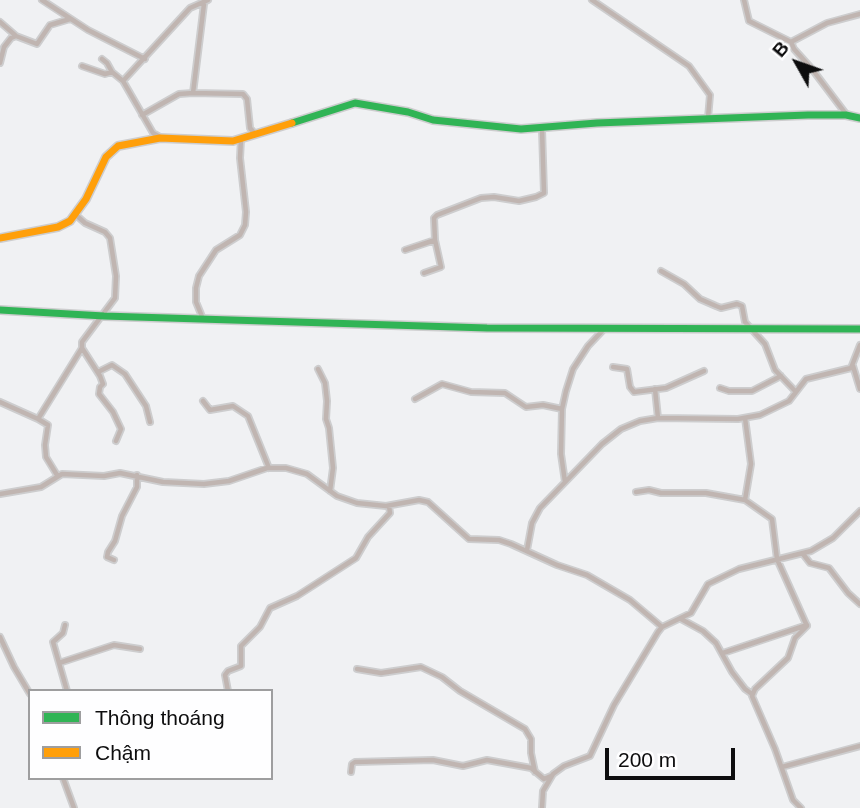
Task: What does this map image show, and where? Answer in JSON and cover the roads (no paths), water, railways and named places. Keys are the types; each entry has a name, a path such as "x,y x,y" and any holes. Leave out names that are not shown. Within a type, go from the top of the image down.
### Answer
{"street":[{"path":"41,0 145,59"},
{"path":"592,0 689,66 710,95 708,119"},
{"path":"744,0 749,21 790,41 846,115"},
{"path":"123,81 190,8 206,2 193,93"},
{"path":"790,41 827,23 860,14"},
{"path":"0,22 16,36 37,44 50,25 71,19"},
{"path":"0,64 6,43 16,36"},
{"path":"102,60 123,81 153,133 160,138"},
{"path":"82,66 105,74 112,72"},
{"path":"142,115 173,97 193,93 246,95 250,128 256,135"},
{"path":"0,238 58,227 70,222 86,199 103,160 112,150 160,138 214,142 241,139 360,103 408,112 433,120 521,129 708,119 846,115 860,118"},
{"path":"424,273 441,267 435,240 437,215 481,198 523,201 544,192 542,129"},
{"path":"204,319 196,302 195,288 200,276 216,250 240,234 245,225 241,139"},
{"path":"38,419 82,348 82,342 104,316 117,294 110,238 76,215"},
{"path":"405,250 435,240"},
{"path":"661,271 684,284 700,299 716,306 742,306 745,322 765,344 771,363 796,392"},
{"path":"0,310 104,316 604,329 860,329"},
{"path":"566,483 561,454 562,409 573,369 588,346 604,329"},
{"path":"82,348 103,384 98,391 121,429 116,441"},
{"path":"527,550 534,517 544,503 602,444 621,429 657,418 745,418 760,415 784,405 803,382 812,376 853,366 859,348"},
{"path":"98,372 111,365 125,374 140,394 150,422"},
{"path":"853,366 858,374 860,388"},
{"path":"613,367 627,369 632,392 669,386 704,371"},
{"path":"318,369 325,383 327,401 326,419 333,468 330,491"},
{"path":"720,388 729,391 752,391 781,376"},
{"path":"415,399 442,384 471,392 505,393 523,406 547,405 562,409"},
{"path":"655,389 657,418"},
{"path":"202,401 211,410 233,406 248,416 269,468"},
{"path":"0,402 48,425 46,457 57,475"},
{"path":"745,418 751,464 745,500"},
{"path":"0,494 41,486 57,475 104,476 120,473 163,482 210,484 269,468 286,468 307,474 343,499 357,503 389,506 425,500 469,538 499,540 556,565 587,575 630,600 662,627"},
{"path":"114,560 107,557 107,552 115,541 122,516 137,488 137,475"},
{"path":"636,492 706,492 745,500 772,519 777,559 807,625 795,638 786,661 752,694"},
{"path":"228,689 225,675 241,666 241,646 260,627 270,608 297,596 356,558 369,537 390,513 389,506"},
{"path":"351,772 355,762 433,760 463,766 494,761 531,768 544,779 551,776 592,752 614,705 662,627 693,610 708,584 739,569 803,554 833,538 860,510"},
{"path":"803,554 810,563 830,568 848,593 860,604"},
{"path":"680,619 710,637 741,684 752,694 793,800 801,808"},
{"path":"65,625 64,633 53,642 66,689"},
{"path":"723,653 807,625"},
{"path":"0,637 28,691"},
{"path":"60,663 114,645 140,649"},
{"path":"357,669 381,673 421,667 442,677 460,691 525,729 531,739 535,772"},
{"path":"782,767 860,746"},
{"path":"542,808 541,798 551,776"},
{"path":"64,780 74,808"}]}
